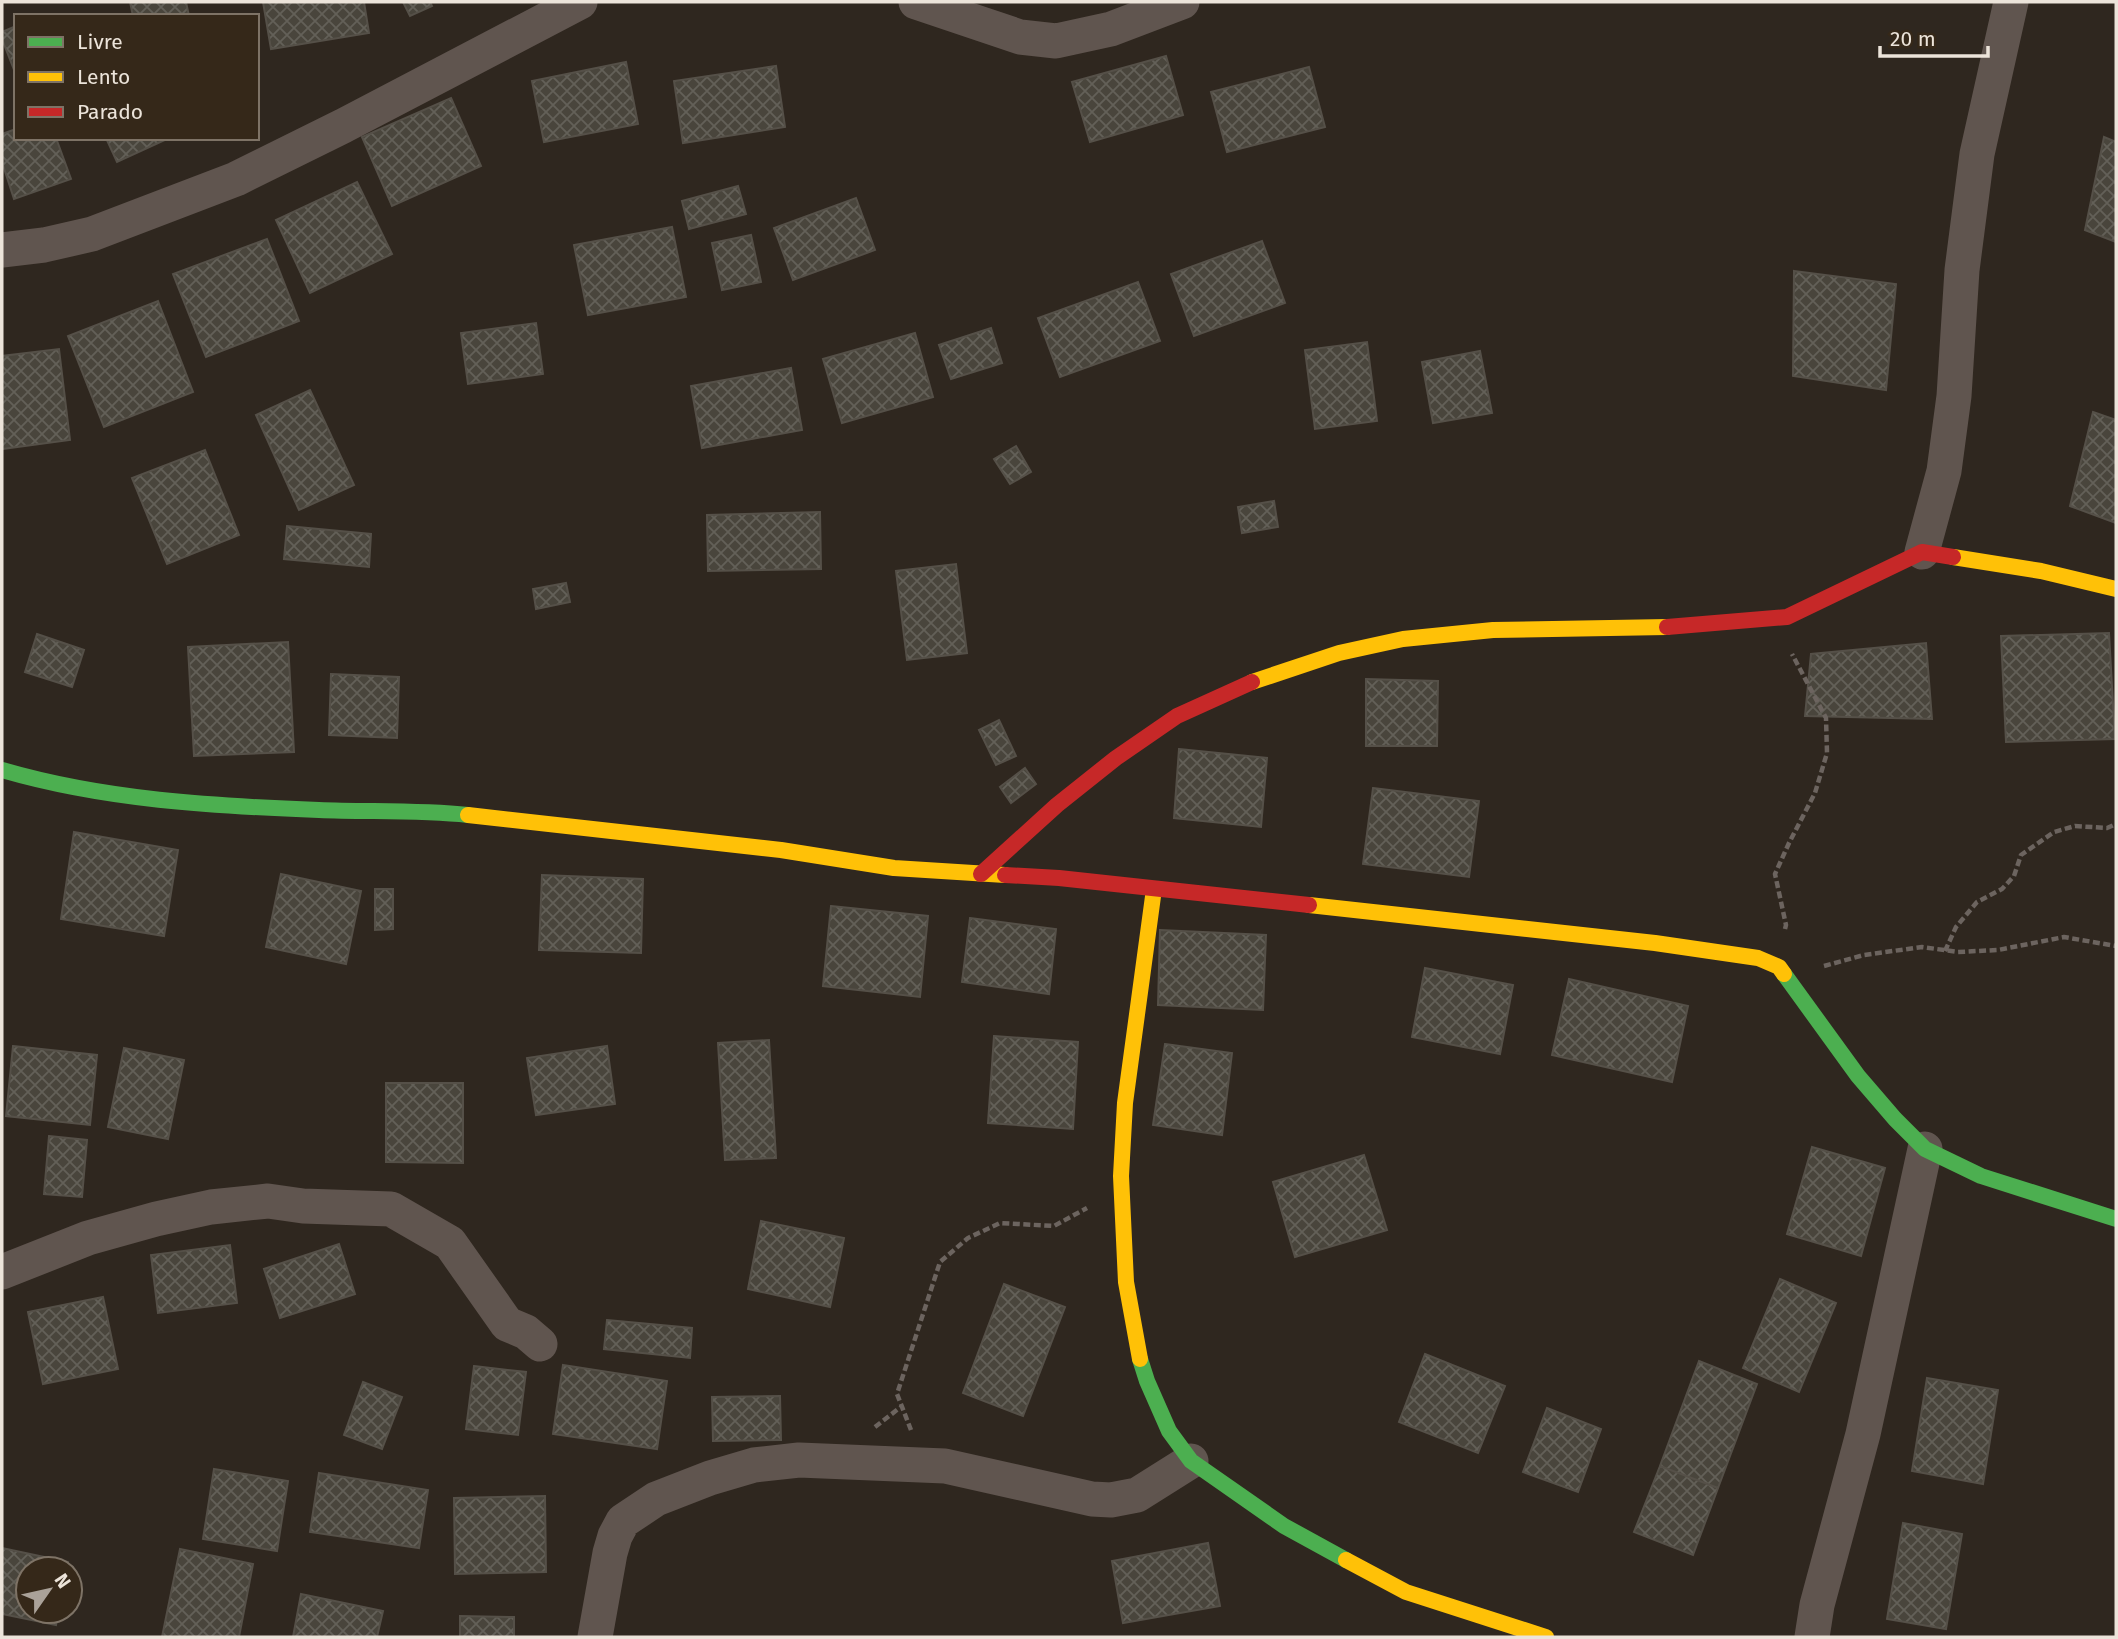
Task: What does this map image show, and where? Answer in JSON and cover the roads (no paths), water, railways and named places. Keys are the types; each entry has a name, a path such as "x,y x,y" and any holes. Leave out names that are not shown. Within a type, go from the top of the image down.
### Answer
{"street":[{"path":"2,250 44,245 92,234 236,179 580,2"},
{"path":"916,2 1020,37 1056,41 1111,29 1182,2"},
{"path":"1922,552 1944,471 1955,396 1962,270 1977,154 2011,2"},
{"path":"981,874 1057,805 1116,758 1177,716 1253,682 1339,653 1403,639 1493,630 1620,629 1787,617 1922,552 2041,571 2116,589"},
{"path":"2,770 47,783 151,800 318,810 446,813 781,850 894,868 1059,878 1327,905 1655,943 1758,958 1779,967 1858,1076 1924,1149 1981,1176 2116,1219"},
{"path":"1154,889 1125,1103 1121,1176 1126,1282 1138,1352 1168,1431 1191,1461 1284,1526 1406,1592 1546,1637"},
{"path":"1812,1637 1820,1592 1863,1434 1924,1149"},
{"path":"2,1272 88,1238 211,1207 268,1201 303,1206 391,1209 450,1242 508,1324 526,1332 540,1344"},
{"path":"595,1637 610,1553 623,1521 656,1499 710,1478 754,1465 799,1460 944,1466 1092,1499 1111,1500 1137,1495 1191,1461"}]}
